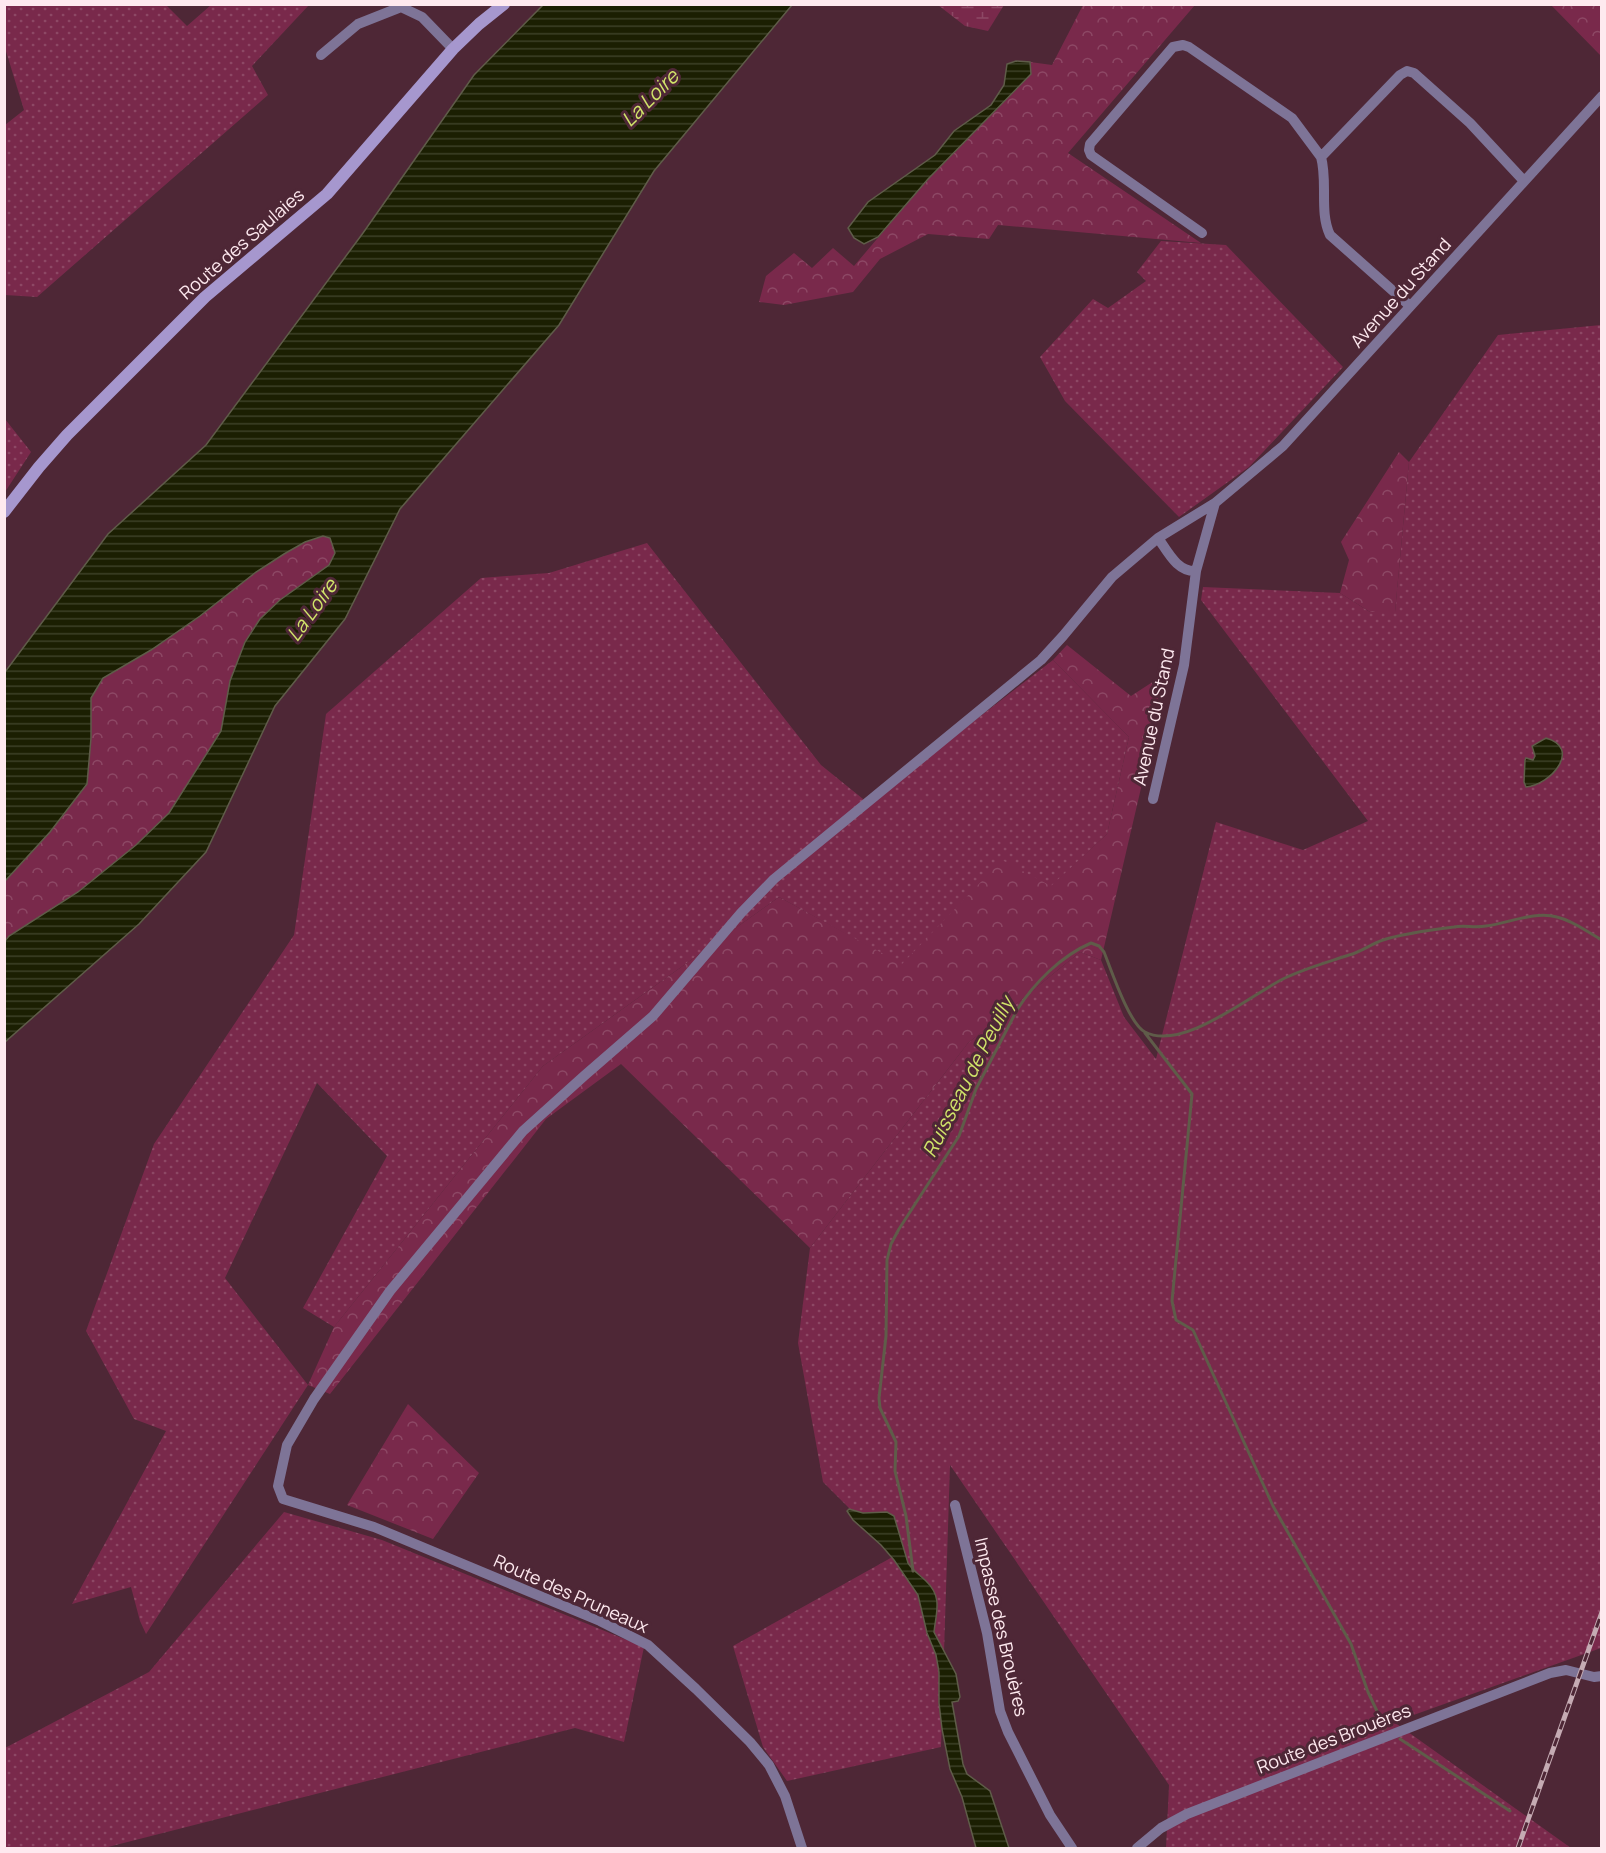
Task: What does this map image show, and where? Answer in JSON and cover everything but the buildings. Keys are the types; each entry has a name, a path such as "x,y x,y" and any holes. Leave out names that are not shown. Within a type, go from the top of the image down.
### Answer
{"street":[{"name":"Route des Saulaies","path":"4,512 67,435 205,297 327,194 453,49 504,4"},
{"path":"321,55 358,24 401,8 422,17 453,49"},
{"path":"1202,233 1091,155 1089,150 1090,144 1173,46 1189,46 1292,118 1321,157 1325,176 1326,226 1330,236 1410,306"},
{"path":"1321,157 1400,75 1407,71 1414,73 1470,123 1524,181"},
{"name":"Avenue du Stand","path":"278,1486 287,1445 314,1399 390,1291 523,1131 653,1016 741,913 774,879 1041,660 1112,577 1158,538 1215,503 1283,446 1602,96"},
{"name":"Avenue du Stand","path":"1153,799 1184,665 1196,571 1215,503"},
{"path":"1158,538 1179,567 1187,572 1196,571"},
{"name":"Route des Pruneaux","path":"278,1486 284,1499 374,1527 600,1621 648,1645 750,1742 769,1765 785,1796 802,1848"},
{"name":"Impasse des Brouères","path":"955,1506 987,1633 1000,1711 1008,1732 1050,1815 1072,1848"},
{"name":"Route des Brouères","path":"1137,1848 1161,1828 1187,1814 1550,1673 1566,1670 1594,1677 1602,1676"}],"green space":[{"path":"5,4 166,5 187,26 211,5 309,5 252,66 268,95 37,297 5,295 5,125 24,110 5,48"},
{"path":"938,5 1004,5 988,31 965,26"},
{"path":"1083,5 1195,5 1068,153 1201,243 998,225 989,239 928,234 880,259 853,292 784,305 759,302 766,276 794,253 812,268 833,248 854,266 928,179 1031,74 1030,62 1052,65"},
{"path":"1551,5 1601,5 1601,56"},
{"path":"1161,241 1226,245 1343,367 1249,467 1179,517 1065,401 1040,357 1093,299 1108,308 1146,281 1137,272"},
{"path":"1601,325 1601,1648 1394,1722 1571,1848 1166,1848 1169,1785 950,1465 941,1747 787,1781 763,1747 733,1646 896,1555 823,1482 798,1343 810,1248 968,1043 1080,952 1101,960 1124,1017 1156,1059 1216,822 1303,850 1368,821 1201,600 1203,587 1340,593 1370,612 1395,612 1409,462 1498,335"},
{"path":"5,419 31,452 5,492"},
{"path":"1399,452 1409,462 1395,612 1370,612 1340,593 1349,560 1341,542"},
{"path":"324,536 330,538 335,553 329,565 280,600 260,619 245,641 230,681 221,731 169,813 136,845 78,892 9,936 5,941 5,881 50,832 87,784 91,738 91,698 103,678 151,650 284,554 305,542"},
{"path":"647,543 821,765 868,803 1053,660 1129,737 1107,834 1051,887 1002,861 902,965 779,897 543,1066 334,1327 303,1308 387,1156 317,1083 225,1278 308,1385 146,1634 131,1587 72,1604 166,1431 134,1419 86,1331 154,1144 294,935 326,714 481,578 549,573"},
{"path":"1067,645 1131,696 1168,672 1101,960 1080,952 968,1043 810,1248 621,1064 546,1119 330,1394 308,1385 334,1327 543,1066 779,897 902,964 1002,860 1051,886 1107,834 1129,737 1053,660"},
{"path":"408,1404 479,1473 433,1539 347,1505"},
{"path":"284,1512 382,1540 644,1647 624,1742 575,1728 104,1848 5,1848 5,1748 149,1672"}],"water":[{"name":"La Loire","path":"543,5 792,5 654,171 559,325 400,509 345,619 275,706 206,852 139,924 5,1042 5,941 9,936 78,892 136,845 169,813 221,731 230,681 245,642 260,619 280,600 329,565 335,553 330,538 323,536 305,542 284,554 151,650 103,678 91,698 91,738 87,784 50,832 5,881 5,672 108,534 206,445 363,233 474,75"},
{"path":"1016,61 1030,62 1031,74 928,179 878,237 864,244 854,238 848,228 868,202 935,155 954,131 991,105 1004,85 1007,64"},
{"path":"1546,738 1557,743 1562,750 1559,766 1545,780 1526,787 1524,782 1525,760 1526,758 1533,760 1535,756 1532,746"},
{"path":"849,1509 863,1513 887,1512 894,1516 908,1563 935,1593 937,1605 934,1632 956,1674 960,1697 958,1701 952,1702 963,1764 967,1774 990,1791 1009,1848 976,1848 962,1797 950,1769 942,1729 936,1655 927,1633 918,1595 881,1545 853,1520 847,1511"}],"waterway":[{"name":"Ruisseau de Peuilly","path":"913,1571 906,1516 895,1471 896,1442 880,1408 879,1398 886,1336 887,1260 891,1244 899,1229 959,1136 976,1089 1017,1010 1049,971 1069,955 1091,943 1099,946 1104,952 1133,1019 1145,1032 1161,1036 1198,1028 1285,978 1400,935 1458,926 1486,926 1539,915 1569,921 1602,940"},
{"path":"1145,1033 1192,1094 1172,1301 1176,1320 1193,1330 1273,1506 1351,1644 1368,1692 1385,1728"},
{"path":"1400,1739 1510,1811"}],"railway":[{"path":"1518,1848 1602,1612"}]}
